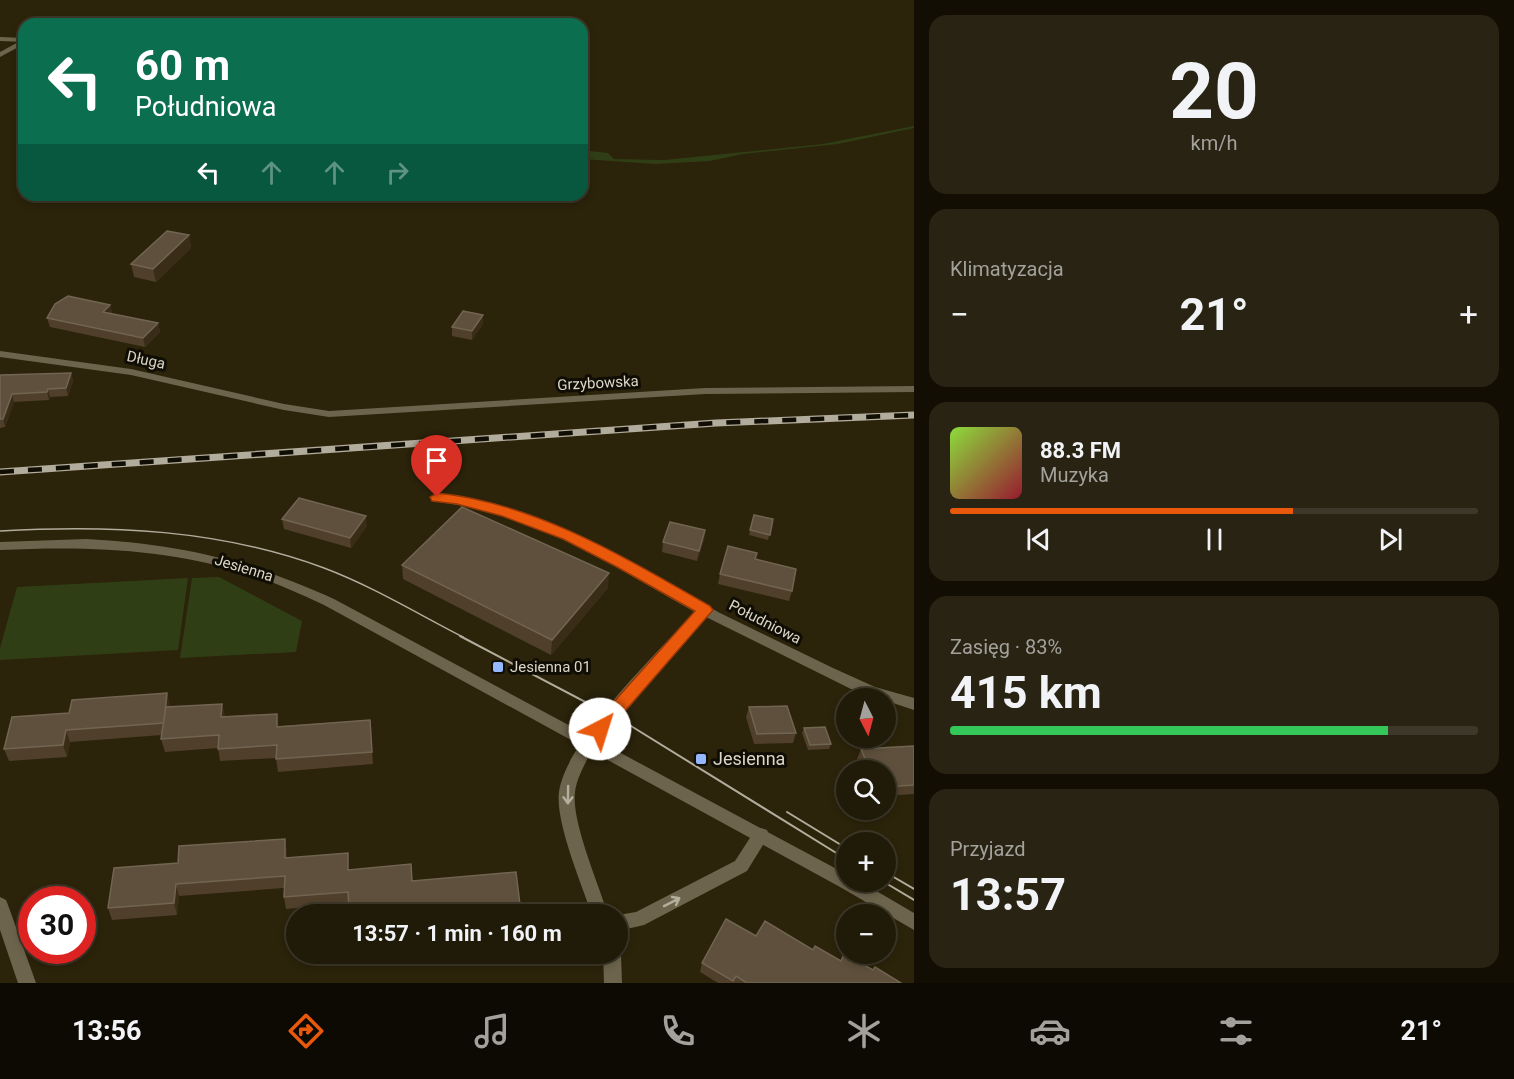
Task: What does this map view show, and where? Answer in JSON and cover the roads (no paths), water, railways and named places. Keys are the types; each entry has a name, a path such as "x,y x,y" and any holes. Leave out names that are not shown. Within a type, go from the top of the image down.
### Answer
{"street":[{"path":"0,39 18,40"},
{"name":"Długa","path":"0,354 131,372 284,407"},
{"name":"Grzybowska","path":"284,407 343,414 705,392 914,389"},
{"name":"Południowa","path":"437,497 457,499 507,513 568,536 623,563 705,610 865,690 914,704"},
{"name":"Jesienna","path":"0,546 61,543 132,545 199,555 266,574 328,602 836,876"},
{"path":"597,904 570,820 566,792 573,773 590,742 611,715 705,610"},
{"path":"628,921 638,919 741,866 762,835"},
{"name":"Jesienna","path":"863,892 914,922"},
{"path":"0,905 27,983"},
{"path":"612,964 613,983"}],"lane":[{"path":"0,55 18,44"}],"tram line":[{"path":"0,531 124,530 205,538 245,545 284,555 342,575 463,637"},
{"path":"460,636 631,726 836,853"},
{"path":"787,812 836,842"},
{"path":"896,878 914,889"},
{"path":"896,889 914,900"}],"railway":[{"path":"0,472 716,423 914,415"}],"place":[{"name":"Jesienna 01","path":"498,667"},
{"name":"Jesienna","path":"701,759"}]}
